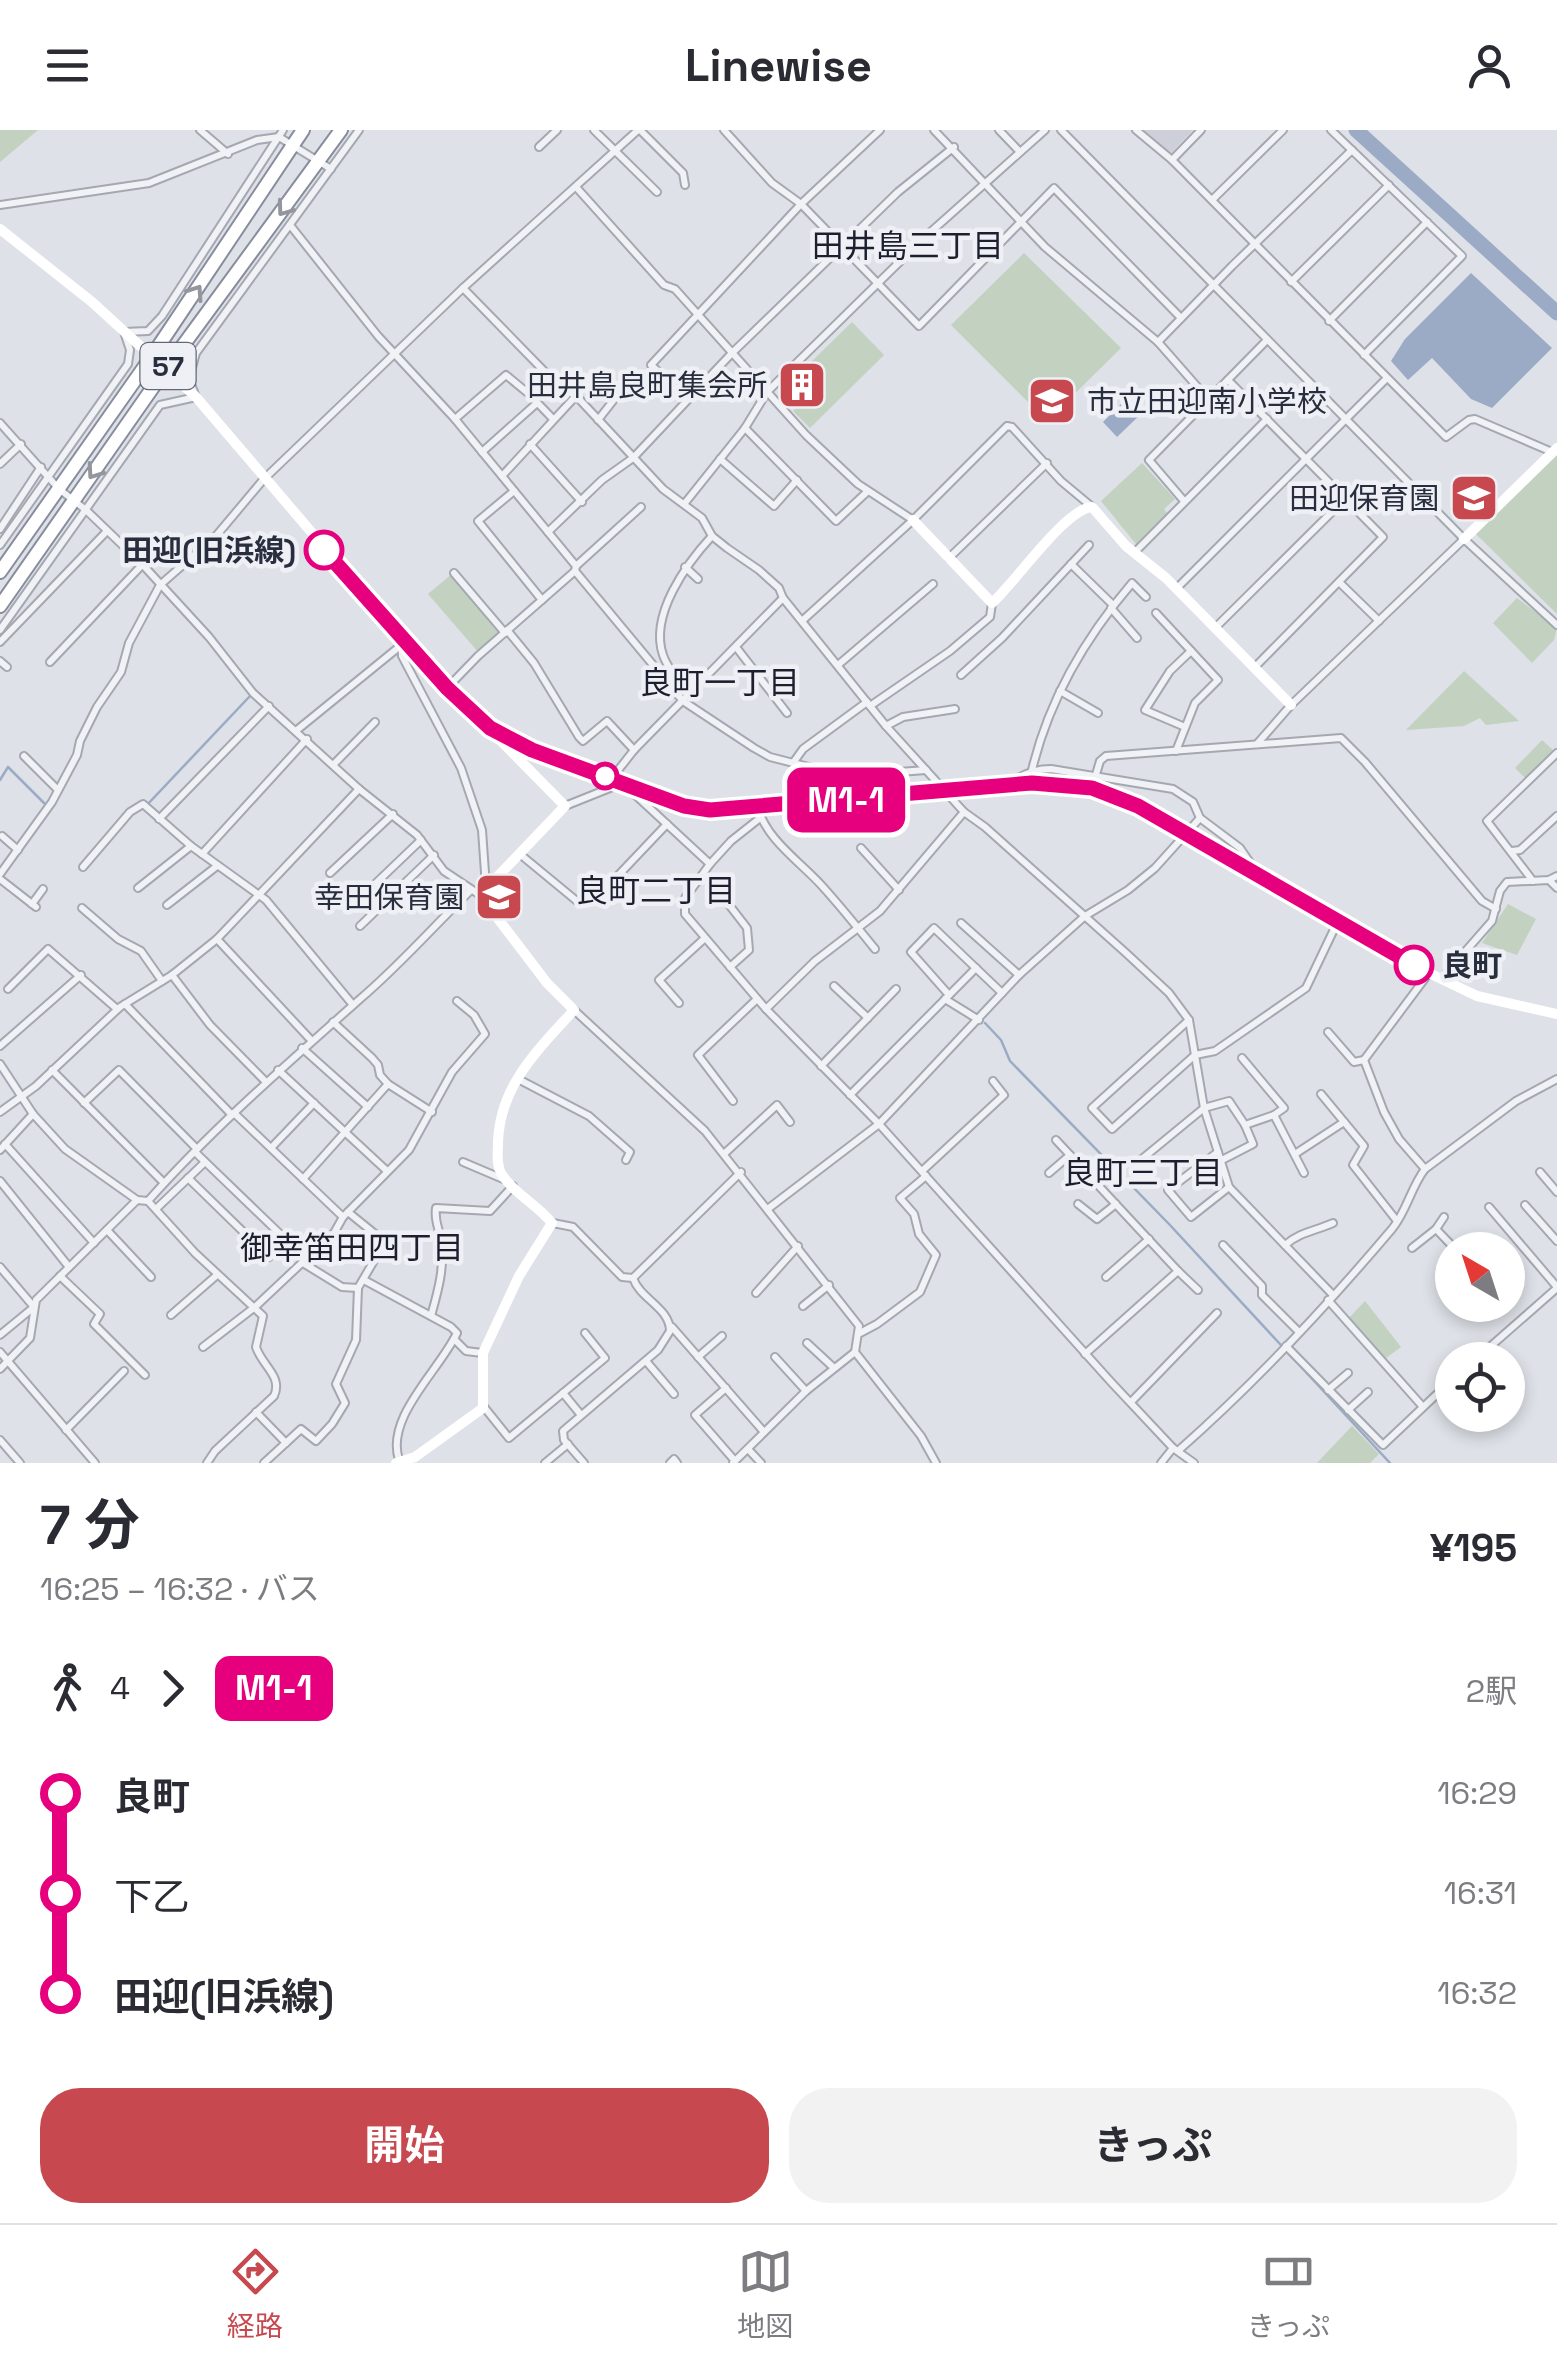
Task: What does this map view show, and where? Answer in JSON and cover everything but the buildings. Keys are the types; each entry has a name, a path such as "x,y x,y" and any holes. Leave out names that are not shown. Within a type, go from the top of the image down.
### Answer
{"highway":[{"name":"57","path":"0,572 54,483 152,356 303,130"},
{"name":"57","path":"0,606 80,505 165,370 325,165 342,130"}],"main road":[{"path":"0,230 92,302 196,397 400,642 565,806 521,854 479,891 547,982 574,1010 526,1062 502,1109 499,1128 498,1164 511,1184 552,1222 519,1276 483,1353 483,1406 478,1414 418,1460 397,1462"},
{"path":"1464,539 1555,450"},
{"path":"913,520 992,603 1052,537 1083,508 1092,507 1291,705"},
{"path":"490,728 532,750 684,806 710,810 759,812 1008,785 1060,783 1092,788 1138,806 1429,973 1477,996 1557,1014"}],"street":[{"path":"200,130 228,154"},
{"path":"0,630 80,505 160,405 196,397 189,379 196,352 290,225 325,165 359,130"},
{"path":"539,147 557,130"},
{"path":"594,130 657,192"},
{"path":"43,890 34,906 0,877 78,756 80,741 121,672 129,644 160,585 216,536 263,480 463,288 639,130 683,173 686,184"},
{"path":"725,130 772,182 800,204 919,326 1054,188 1181,318"},
{"path":"688,399 651,365 800,204 880,130"},
{"path":"934,130 1045,247 1158,342 1208,399"},
{"path":"999,130 1020,152"},
{"path":"685,503 745,428 767,392 1045,130"},
{"path":"1062,130 1464,539 1557,625"},
{"path":"1136,130 1172,160 1446,436 1475,419 1555,450"},
{"path":"1172,160 1201,130"},
{"path":"1212,200 1283,130"},
{"path":"1331,130 1462,256 1364,356"},
{"path":"0,205 149,183 281,133"},
{"path":"281,133 325,165"},
{"path":"0,546 54,483 128,364 130,350 124,332 148,331 162,316 281,133"},
{"path":"548,532 602,480 633,458 732,354 898,192 954,147"},
{"path":"1158,342 1352,150"},
{"path":"1291,282 1389,185"},
{"path":"576,187 664,284 676,290 806,435 868,491 913,520"},
{"path":"1329,321 1427,222"},
{"path":"290,225 395,355 455,418 684,701 754,748 793,763 872,774 928,770"},
{"path":"463,288 598,420 663,490 685,503 702,518 712,536 779,588 886,726 964,812 1168,994 1190,1020 1204,1108 1229,1187 1285,1245 1423,1407"},
{"path":"1184,501 1150,460 1267,340"},
{"path":"455,418 506,375 552,419"},
{"path":"1176,588 1387,378"},
{"path":"598,420 630,379"},
{"path":"1228,380 1383,537 1254,668"},
{"path":"502,476 574,398"},
{"path":"482,452 538,402"},
{"path":"1134,553 1267,419"},
{"path":"0,423 54,483 142,564 254,693 421,840 444,871 479,891"},
{"path":"803,620 913,520 1007,426 1092,507"},
{"path":"745,428 836,521 868,491"},
{"path":"0,464 21,444"},
{"path":"530,444 582,502"},
{"path":"720,459 774,506 798,480"},
{"path":"948,559 1046,463"},
{"path":"0,529 41,467"},
{"path":"514,491 478,521 542,600"},
{"path":"1215,628 1344,499"},
{"path":"447,688 642,506"},
{"path":"0,642 107,531"},
{"path":"691,693 667,665 660,646 666,612 685,568 712,536"},
{"path":"1256,745 1291,705 1464,539"},
{"path":"960,675 1002,638 1090,544"},
{"path":"50,662 142,564"},
{"path":"1071,564 1138,638"},
{"path":"685,568 698,579"},
{"path":"454,573 534,662 578,737 583,741 607,720 634,750"},
{"path":"1339,582 1380,621"},
{"path":"1032,771 1038,744 1060,691 1099,622 1132,583 1146,597"},
{"path":"838,664 933,584"},
{"path":"565,806 611,790 634,750 783,598"},
{"path":"793,763 802,750 950,651 990,618 992,603"},
{"path":"1156,613 1218,680 1195,703 1176,751"},
{"path":"148,1201 310,1040 479,891 482,830 460,768 400,642 297,730"},
{"path":"736,647 787,713"},
{"path":"1186,727 1146,710 1170,671 1190,650"},
{"path":"1060,691 1098,713"},
{"path":"159,818 268,706"},
{"path":"886,726 903,718 954,709"},
{"path":"333,765 375,722"},
{"path":"1092,788 1100,762 1106,756 1341,738 1482,901 1496,909"},
{"path":"202,854 308,740"},
{"path":"1533,880 1487,821 1557,753"},
{"path":"24,756 58,790"},
{"path":"1008,785 1032,771 1050,769 1173,789 1192,802 1200,818 1240,848 1258,875"},
{"path":"617,780 710,864"},
{"path":"0,1112 117,1010 172,975 217,939 359,789"},
{"path":"83,867 137,805 143,804 191,846 260,896 290,926 300,944 354,1005"},
{"path":"875,949 759,812 690,888 683,906 685,914 766,1010 879,1124 1131,1403 1194,1463"},
{"path":"766,1010 815,961 858,929 899,890 964,812"},
{"path":"330,873 393,814"},
{"path":"1510,851 1520,850 1557,816"},
{"path":"769,1208 879,1124 1019,975 1085,916 1142,879 1188,835 1200,818"},
{"path":"521,854 578,902 597,885 610,884 666,824"},
{"path":"2,836 18,850"},
{"path":"351,907 421,840"},
{"path":"138,888 191,846"},
{"path":"860,848 899,890"},
{"path":"1520,850 1520,864"},
{"path":"360,926 434,855"},
{"path":"168,906 218,866"},
{"path":"1442,978 1492,921 1500,891 1507,882 1557,876"},
{"path":"1548,880 1557,888"},
{"path":"730,906 747,928 750,950 730,967"},
{"path":"82,908 118,940 140,951 162,981"},
{"path":"1190,1020 1092,1108 1112,1130 1195,1054 1215,1051 1306,988 1338,921"},
{"path":"962,922 1019,975"},
{"path":"979,1020 947,997 910,952 934,928 1002,993"},
{"path":"678,1003 659,980 705,938"},
{"path":"217,939 310,1040"},
{"path":"8,989 48,949 117,1010"},
{"path":"850,1095 976,968"},
{"path":"1328,1032 1354,1062 1364,1060 1429,973"},
{"path":"0,1046 81,975"},
{"path":"172,975 210,1025 266,1082"},
{"path":"834,986 868,1018"},
{"path":"821,1066 896,990"},
{"path":"733,1101 698,1055 757,999"},
{"path":"202,1347 255,1307 334,1234 345,1215 410,1150 452,1072 485,1034 474,1016 457,1001"},
{"path":"125,1004 303,1179 385,1242 358,1288 356,1340 336,1384 345,1403 342,1410 316,1442 301,1429 264,1463"},
{"path":"574,1010 706,1131 859,1326 855,1352 806,1391 734,1462 695,1414 726,1388"},
{"path":"332,1022 378,1065 388,1084 432,1112"},
{"path":"302,1048 368,1108"},
{"path":"1242,1058 1284,1108 1245,1125"},
{"path":"1364,1060 1399,1139 1425,1168"},
{"path":"0,1064 33,1114 66,1149 137,1200 148,1201 217,1276 263,1316 256,1348 278,1387 274,1396 214,1450 208,1463"},
{"path":"52,1070 164,1183"},
{"path":"84,1103 119,1070 305,1261 342,1287 358,1288"},
{"path":"278,1070 387,1171"},
{"path":"516,1078 589,1116 630,1152 626,1160"},
{"path":"1161,1463 1247,1390 1299,1332 1398,1221 1425,1168 1516,1101 1557,1079"},
{"path":"860,1333 920,1292 936,1256 919,1234 914,1214 900,1198 1004,1095 993,1081"},
{"path":"303,1179 388,1084"},
{"path":"1321,1094 1364,1146 1353,1164 1398,1221"},
{"path":"1137,1163 1204,1108 1229,1101 1252,1144 1219,1156 1168,1190 1190,1216 1229,1187"},
{"path":"270,1148 314,1103"},
{"path":"725,1153 777,1105 790,1122"},
{"path":"33,1114 3,1147 94,1243"},
{"path":"1274,1115 1304,1173"},
{"path":"1294,1154 1344,1122"},
{"path":"1056,1140 1198,1290"},
{"path":"1049,1173 1070,1154"},
{"path":"156,1210 205,1162"},
{"path":"430,1316 440,1284 441,1238 434,1220 436,1208 490,1211 511,1184 463,1162"},
{"path":"633,1278 741,1172"},
{"path":"1540,1172 1557,1192"},
{"path":"188,1178 269,1257 287,1241"},
{"path":"0,1181 70,1267"},
{"path":"0,1368 30,1338 36,1300 137,1200"},
{"path":"1078,1204 1096,1220 1116,1204"},
{"path":"1524,1205 1557,1241"},
{"path":"1489,1207 1557,1287 1495,1342"},
{"path":"1412,1248 1444,1217"},
{"path":"552,1222 573,1227 622,1276 633,1278"},
{"path":"1285,1245 1300,1232 1316,1231 1332,1223"},
{"path":"1436,1228 1440,1232"},
{"path":"107,1230 151,1277"},
{"path":"1106,1277 1149,1239"},
{"path":"1223,1245 1262,1286 1262,1295 1299,1332"},
{"path":"756,1294 798,1246"},
{"path":"1086,1354 1178,1270"},
{"path":"2,1272 34,1307"},
{"path":"60,1276 100,1314 94,1324 144,1375"},
{"path":"172,1316 217,1276"},
{"path":"633,1278 635,1285 764,1432"},
{"path":"364,1280 457,1333 402,1419 395,1447 397,1462"},
{"path":"803,1306 829,1285"},
{"path":"0,1335 34,1307"},
{"path":"1131,1403 1216,1313"},
{"path":"584,1463 568,1444 563,1430 646,1360 666,1340 671,1326"},
{"path":"483,1406 509,1438 605,1358 584,1333"},
{"path":"698,1357 722,1336"},
{"path":"454,1339 466,1351 483,1353"},
{"path":"807,1343 834,1368"},
{"path":"1284,1348 1382,1444 1435,1396"},
{"path":"0,1352 94,1463"},
{"path":"855,1352 921,1436 936,1463"},
{"path":"775,1357 806,1391"},
{"path":"646,1360 674,1394"},
{"path":"66,1430 124,1371"},
{"path":"1328,1390 1348,1373"},
{"path":"1348,1410 1368,1392"},
{"path":"563,1393 582,1415"},
{"path":"256,1412 286,1443"},
{"path":"0,1440 20,1463"},
{"path":"545,1463 568,1444"},
{"path":"747,1449 761,1463"}],"shaded area":[{"path":"1142,130 1193,130 1171,153"}],"green space":[{"path":"0,130 38,130 0,162"},
{"path":"1024,253 1121,348 1047,421 951,325"},
{"path":"852,322 884,355 810,428 793,411 820,386 804,369"},
{"path":"1557,455 1557,614 1476,534"},
{"path":"1142,463 1175,499 1164,509 1167,513 1136,544 1101,501"},
{"path":"453,573 502,633 479,653 428,594"},
{"path":"1517,598 1557,628 1554,640 1532,663 1493,623"},
{"path":"1464,671 1519,721 1486,725 1480,718 1464,726 1406,730"},
{"path":"1542,740 1555,752 1526,779 1515,768"},
{"path":"1508,904 1536,919 1517,955 1482,943"},
{"path":"1365,1301 1401,1347 1386,1358 1349,1318"},
{"path":"1352,1426 1379,1454 1370,1463 1317,1463"}],"water":[{"path":"1471,273 1552,348 1492,408 1471,399 1432,358 1408,380 1391,361 1405,339"},
{"path":"1127,398 1142,413 1117,437 1103,422"}],"waterway":[{"path":"1356,130 1557,313"},
{"path":"146,806 250,696"},
{"path":"0,780 8,767 44,803"},
{"path":"985,1023 1001,1040 1010,1061 1169,1224 1390,1463"}],"bus line":[{"name":"M1-1","path":"324,550 468,710 499,735 532,750 684,806 710,810 1032,783 1092,788 1138,806 1414,965"}],"place":[{"name":"田井島良町集会所","path":"802,385"},
{"name":"市立田迎南小学校","path":"1052,401"},
{"name":"田迎保育園","path":"1474,498"},
{"name":"田迎(旧浜線)","path":"324,550"},
{"name":"幸田保育園","path":"499,897"},
{"name":"良町","path":"1414,965"}],"district":[{"name":"田井島三丁目","path":"908,246"},
{"name":"良町一丁目","path":"720,683"},
{"name":"良町二丁目","path":"656,891"},
{"name":"良町三丁目","path":"1143,1173"},
{"name":"御幸笛田四丁目","path":"352,1248"}]}
